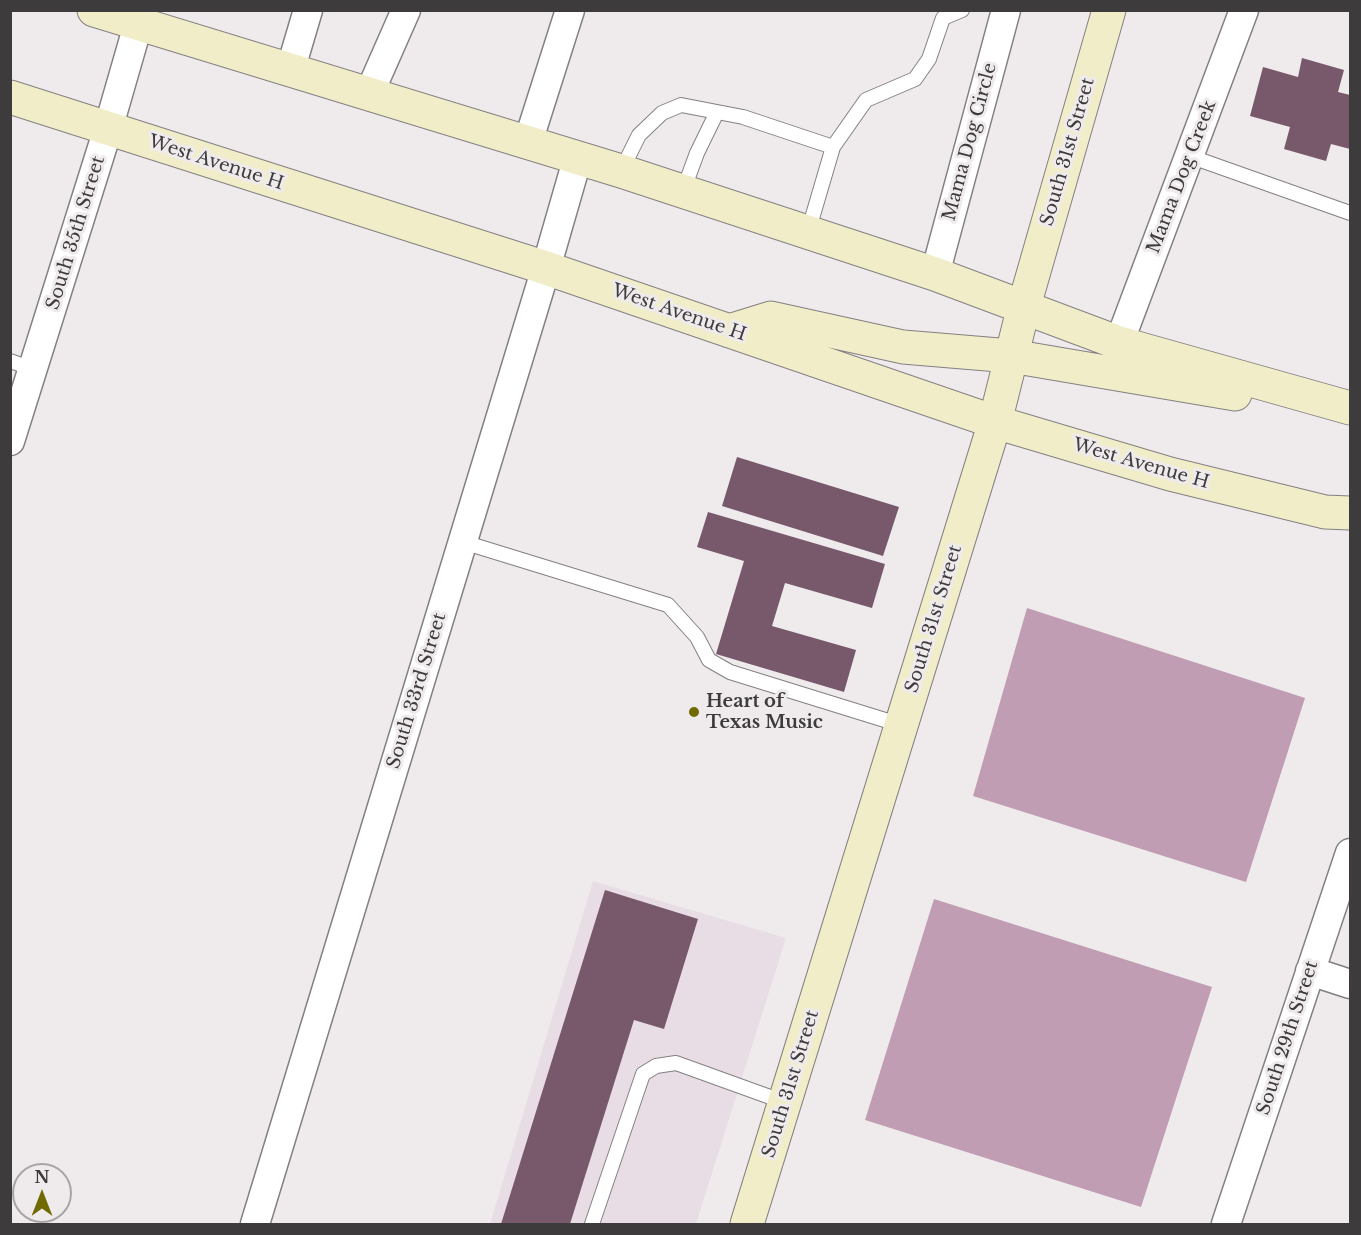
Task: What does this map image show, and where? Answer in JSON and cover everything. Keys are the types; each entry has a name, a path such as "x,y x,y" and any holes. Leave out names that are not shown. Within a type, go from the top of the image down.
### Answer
{"main road":[{"path":"94,10 683,191 935,274 1119,343 1350,408"},
{"name":"South 31st Street","path":"747,1224 995,422 1024,306 1108,10"},
{"name":"West Avenue H","path":"10,97 546,268 995,422 1170,474 1325,512 1350,513"},
{"path":"729,331 771,318 903,347 1011,356 1226,393 1300,394"}],"street":[{"path":"290,70 308,10"},
{"path":"369,94 406,10"},
{"path":"528,142 570,10"},
{"name":"Mama Dog Circle","path":"935,274 1006,10"},
{"name":"Mama Dog Creek","path":"1119,343 1244,10"},
{"name":"South 35th Street","path":"10,441 22,365 108,129 138,25"},
{"name":"South 33rd Street","path":"255,1224 578,157"},
{"name":"South 29th Street","path":"1226,1224 1350,852"},
{"path":"1310,971 1350,984"}],"lane":[{"path":"808,232 833,147 866,100 915,80 929,59 943,18 962,10"},
{"path":"621,171 639,135 662,113 681,105 743,117 833,147"},
{"path":"683,191 697,153 717,112"},
{"path":"1189,156 1350,213"},
{"path":"463,542 668,605 697,637 709,660 730,672 901,725"},
{"path":"592,1224 643,1074 656,1066 676,1063 785,1102"}],"shaded area":[{"path":"1027,608 1305,698 1246,882 973,796"},
{"path":"593,881 786,938 696,1224 490,1224"},
{"path":"934,899 1212,987 1141,1207 865,1120"}],"building":[{"path":"1302,58 1344,70 1338,92 1350,95 1350,149 1331,144 1326,161 1284,149 1290,127 1250,116 1263,67 1298,77"},
{"path":"737,457 899,507 883,556 722,506"},
{"path":"708,512 885,564 872,608 785,583 772,626 856,650 844,692 716,654 744,561 697,547"},
{"path":"605,890 698,919 664,1029 634,1020 570,1224 501,1224"}],"place":[{"name":"Heart of Texas Music","path":"694,712"}]}
